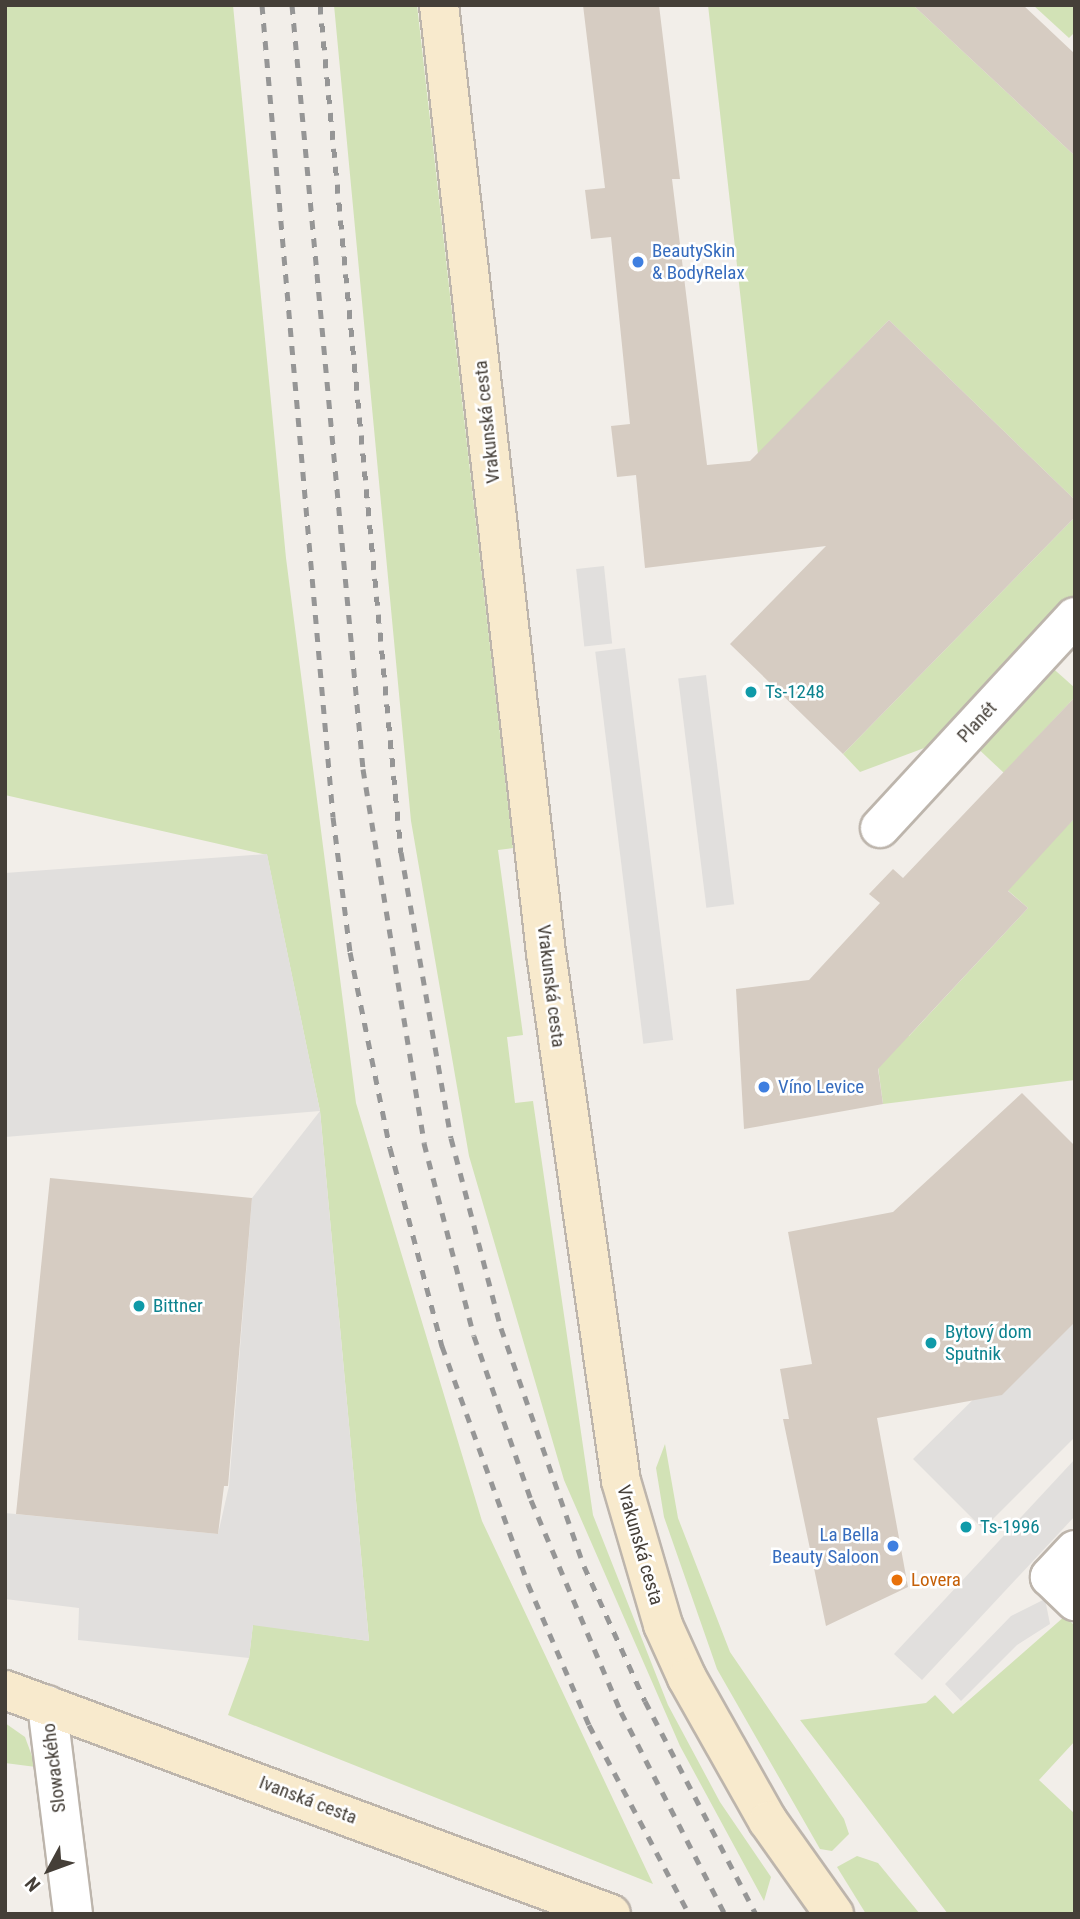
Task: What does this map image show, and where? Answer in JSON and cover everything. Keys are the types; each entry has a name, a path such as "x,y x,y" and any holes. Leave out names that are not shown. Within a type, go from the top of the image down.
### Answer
{"main road":[{"name":"Vrakunská cesta","path":"439,5 546,953 621,1480 663,1625 687,1678 807,1876 834,1914"},
{"name":"Ivanská cesta","path":"5,1690 611,1914"},
{"path":"800,1914 807,1876"}],"street":[{"name":"Planét","path":"880,828 1075,617"},
{"path":"1075,1550 1050,1577 1075,1601"},
{"name":"Slowackého","path":"47,1705 73,1914"}],"green space":[{"path":"5,5 233,5 286,558 356,1103 482,1521 653,1884 228,1715 249,1658 253,1624 369,1641 320,1111 267,855 5,795"},
{"path":"334,5 417,5 513,848 498,850 523,1035 507,1037 515,1103 533,1101 593,1515 668,1705 720,1802 771,1877 764,1901 680,1746 564,1480 469,1156 411,821"},
{"path":"708,5 913,5 1075,156 1075,500 889,320 758,454"},
{"path":"1033,5 1075,5 1075,32 1069,38"},
{"path":"1075,517 1075,597 943,741 860,772 843,754"},
{"path":"1047,663 1075,688 1075,697 1004,773 972,743"},
{"path":"1075,818 1075,1080 883,1104 873,1030 909,1036 1028,908 1005,888"},
{"path":"665,1444 678,1518 730,1652 844,1819 849,1834 832,1851 820,1849 717,1669 664,1517 656,1468"},
{"path":"1065,1616 1075,1626 1075,1741 1039,1780 1075,1814 1075,1914 948,1914 800,1720 926,1703 935,1695 953,1714"},
{"path":"5,1723 25,1737 36,1767 5,1763"},
{"path":"857,1856 878,1863 920,1914 866,1914 837,1867"}],"shaded area":[{"path":"604,566 612,644 584,646 576,569"},
{"path":"625,648 673,1040 643,1044 595,652"},
{"path":"706,675 734,904 706,908 678,678"},
{"path":"267,854 320,1111 5,1137 5,873"},
{"path":"320,1111 369,1641 253,1625 249,1658 78,1640 79,1608 5,1599 5,1513 218,1534 229,1486 252,1198"},
{"path":"1075,1299 1075,1437 983,1529 913,1459"},
{"path":"1075,1459 1075,1516 922,1680 894,1654"},
{"path":"1045,1599 1050,1624 1017,1645 961,1701 945,1684 1011,1616"}],"building":[{"path":"583,5 659,5 680,179 672,179 707,465 750,461 889,320 1075,500 1075,517 843,754 730,644 826,546 645,568 636,475 617,477 611,426 630,424 611,237 591,239 585,190 605,188"},
{"path":"913,5 1023,5 1075,54 1075,156"},
{"path":"1075,697 1075,818 1008,891 1028,908 878,1069 883,1104 744,1129 736,989 809,980 880,903 869,894 893,869 903,878"},
{"name":"Bytový dom Sputnik","path":"1022,1093 1075,1146 1075,1322 1002,1395 877,1418 908,1587 826,1626 783,1419 789,1419 780,1369 812,1364 788,1232 893,1212"},
{"name":"Bittner","path":"50,1178 252,1198 228,1486 224,1486 218,1534 16,1514"}],"railway":[{"path":"262,5 333,817 350,952 390,1148 442,1346 528,1584 589,1725 689,1914"},
{"path":"292,5 363,769 424,1143 474,1336 531,1500 621,1712 725,1914"},
{"path":"320,5 401,852 451,1138 501,1328 584,1566 645,1701 756,1914"}],"place":[{"name":"BeautySkin & BodyRelax","path":"638,262"},
{"name":"Ts-1248","path":"751,692"},
{"name":"Víno Levice","path":"764,1087"},
{"name":"Bittner","path":"139,1306"},
{"name":"Bytový dom Sputnik","path":"931,1343"},
{"name":"Ts-1996","path":"966,1527"},
{"name":"La Bella Beauty Saloon","path":"893,1546"},
{"name":"Lovera","path":"897,1580"}]}
